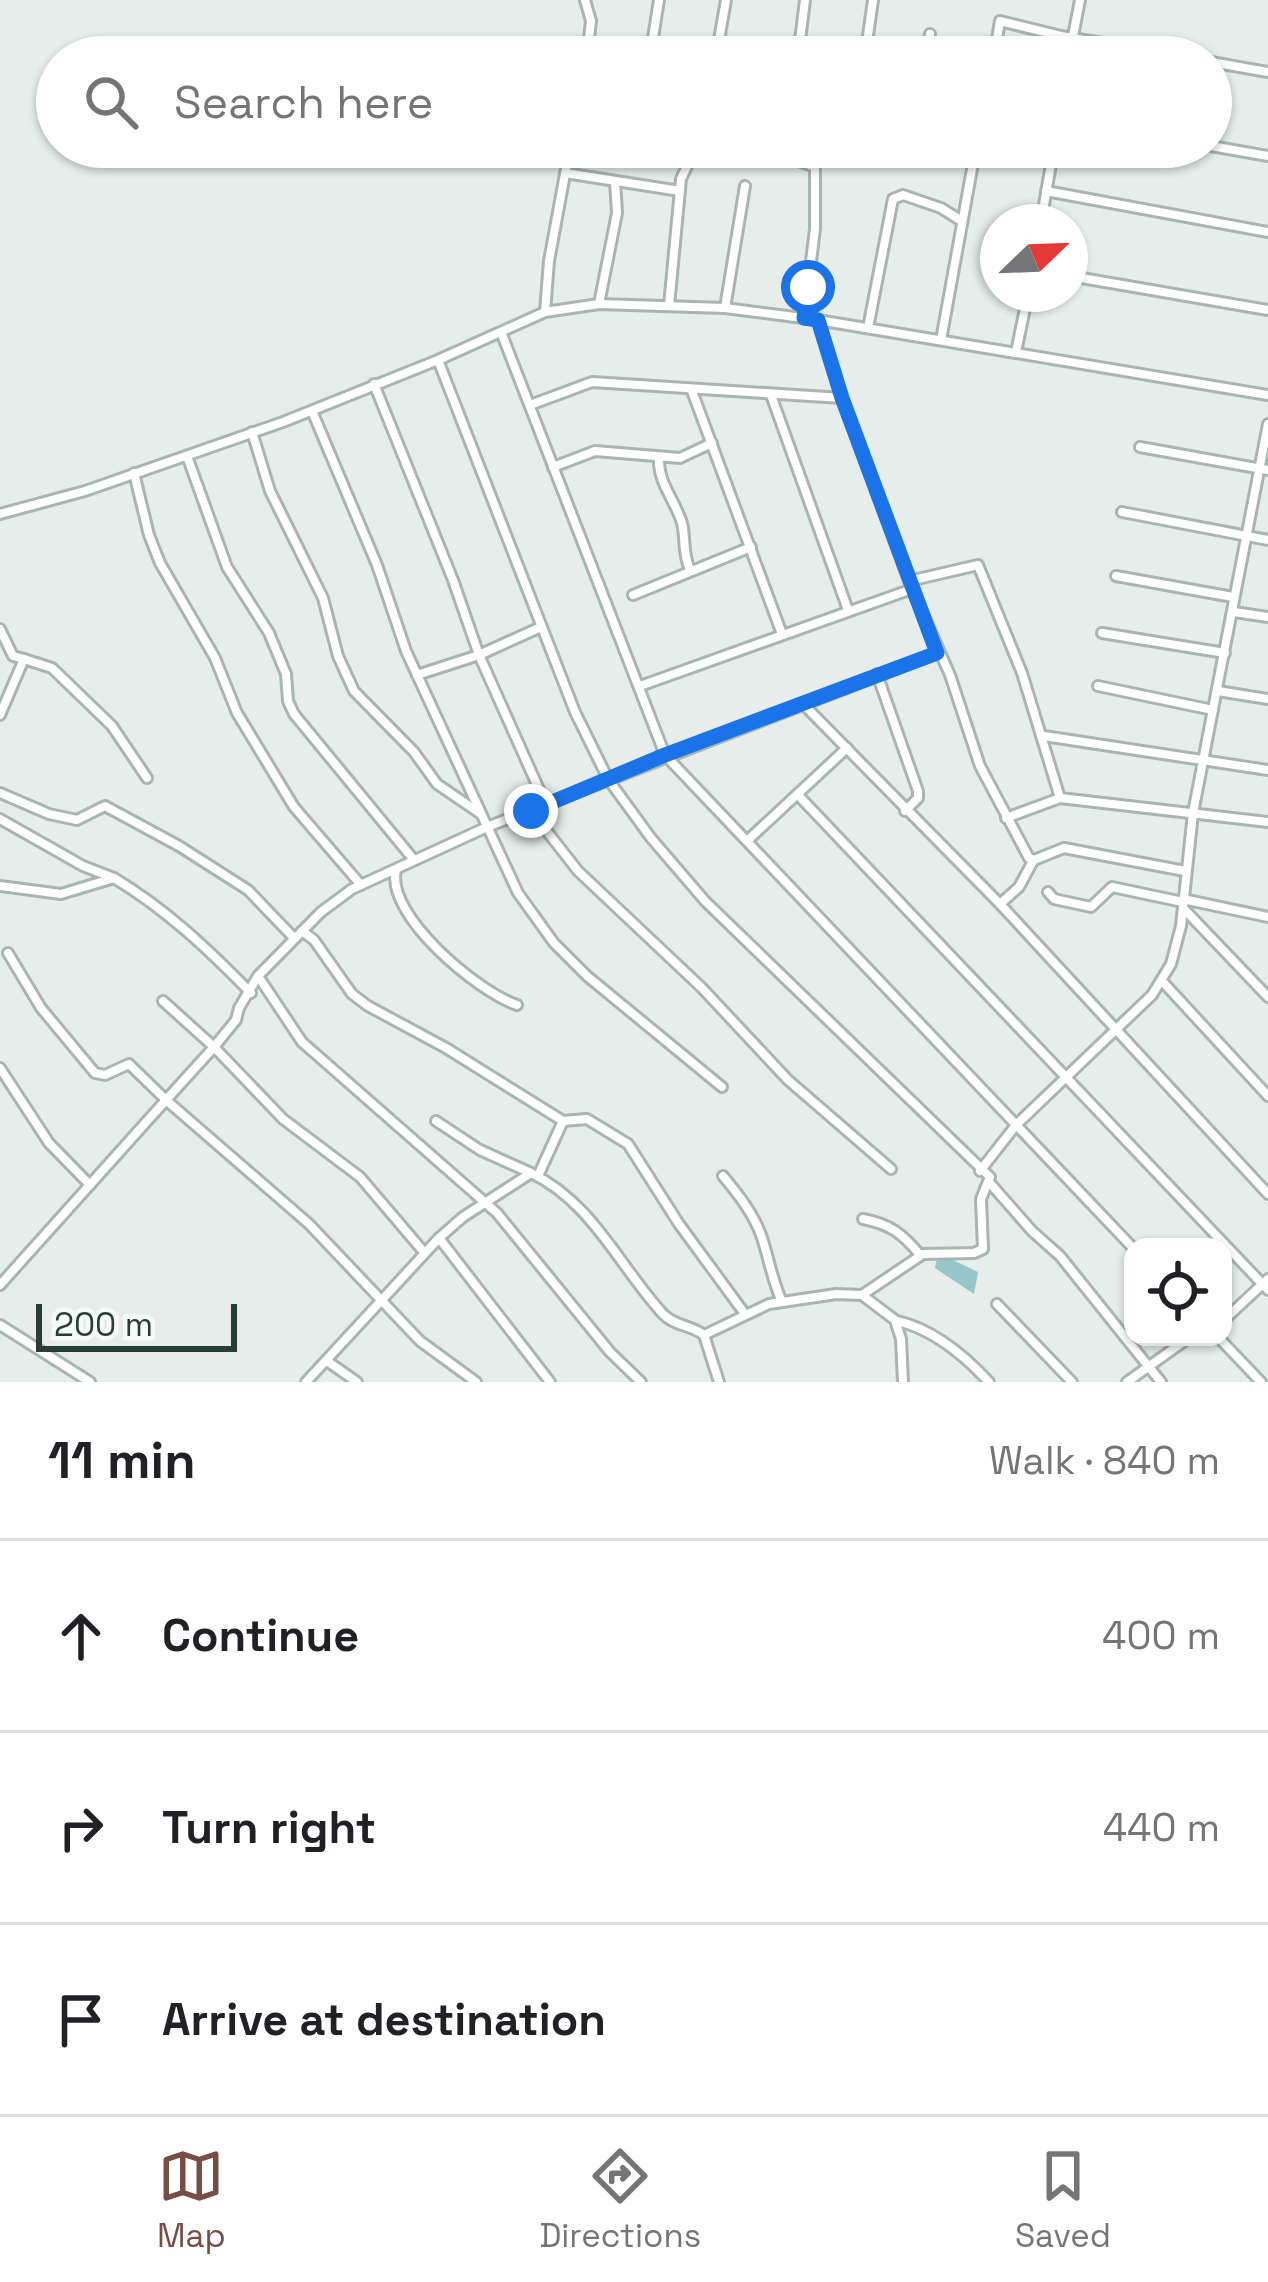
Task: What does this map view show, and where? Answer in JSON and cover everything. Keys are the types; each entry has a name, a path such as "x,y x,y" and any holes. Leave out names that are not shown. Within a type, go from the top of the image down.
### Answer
{"street":[{"path":"653,36 659,0"},
{"path":"720,36 726,0"},
{"path":"801,36 805,0"},
{"path":"868,36 873,0"},
{"path":"1073,36 1080,0"},
{"path":"589,1 590,36"},
{"path":"998,36 1000,21 1060,36"},
{"path":"1232,66 1268,72"},
{"path":"1232,150 1268,156"},
{"path":"545,312 566,168"},
{"path":"669,306 685,168"},
{"path":"804,318 815,229 814,168"},
{"path":"941,340 971,168"},
{"path":"1044,204 1050,168"},
{"path":"565,172 680,191"},
{"path":"599,304 617,213 615,181"},
{"path":"725,308 745,186"},
{"path":"1046,191 1268,232"},
{"path":"868,328 893,199 903,195 960,220"},
{"path":"1088,279 1268,310"},
{"path":"0,514 187,456 312,410 545,312 599,304 725,308 804,318 1268,395"},
{"path":"1016,352 1024,312"},
{"path":"818,320 842,398 910,585 950,675 980,766 1034,860"},
{"path":"501,332 665,755 1124,1239"},
{"path":"438,360 588,742 608,778 640,825 705,901 990,1178 981,1199 983,1249 921,1255 862,1295"},
{"path":"530,405 592,382 842,398"},
{"path":"374,385 479,655 546,805"},
{"path":"692,391 782,634"},
{"path":"771,395 848,610"},
{"path":"312,410 417,675 518,892 554,944 586,976 722,1088"},
{"path":"980,1171 1016,1125 1162,982 1178,945 1193,813 1245,536 1264,469 1268,424"},
{"path":"252,432 270,490 323,598 338,656 354,691 414,752 437,784 481,814"},
{"path":"554,467 602,451 680,458 712,443"},
{"path":"1140,447 1264,469"},
{"path":"187,456 226,567 269,633 286,674 294,714 414,860"},
{"path":"659,459 661,478 683,526 682,551 690,570"},
{"path":"134,473 160,563 215,658 237,713 294,807 361,885"},
{"path":"1122,512 1268,540"},
{"path":"633,595 751,547"},
{"path":"640,686 910,585 978,565 1043,736 1060,798"},
{"path":"1116,576 1233,597"},
{"path":"1234,612 1268,617"},
{"path":"417,675 542,628"},
{"path":"0,629 13,656 52,668 112,726 147,778"},
{"path":"1102,633 1225,653"},
{"path":"0,1285 214,1047 236,1020 258,976 298,934 361,885 665,755 937,653"},
{"path":"0,715 24,659"},
{"path":"877,674 917,791 918,798 905,811"},
{"path":"1098,686 1214,710"},
{"path":"1218,691 1268,697"},
{"path":"803,704 1000,904 1268,1194"},
{"path":"1043,736 1268,770"},
{"path":"748,840 847,748"},
{"path":"0,793 49,814 77,820 105,806 179,846 248,890 298,934 314,940 352,994 368,1006 563,1121 587,1119 634,1150 680,1224 746,1314"},
{"path":"798,795 1266,1284 1232,1313"},
{"path":"1006,818 1060,798 1268,822"},
{"path":"531,811 578,871 702,988 788,1080 891,1168"},
{"path":"0,819 158,906 202,941 251,992"},
{"path":"1000,904 1019,886 1034,860 1068,848 1186,871"},
{"path":"397,868 394,885 425,937 498,997 517,1005"},
{"path":"0,886 61,894 114,878"},
{"path":"1048,892 1054,898 1090,907 1112,886 1268,917"},
{"path":"1183,903 1268,997"},
{"path":"8,953 41,1008 84,1062 100,1075 132,1066 308,1224 420,1341 476,1382"},
{"path":"258,976 302,1042 487,1204 610,1352 641,1382"},
{"path":"1162,982 1268,1096"},
{"path":"163,1001 284,1119 360,1177 423,1251"},
{"path":"0,1068 49,1143 90,1185"},
{"path":"436,1121 576,1202 666,1318 704,1335 719,1382"},
{"path":"306,1382 423,1251 463,1217 534,1175 563,1121"},
{"path":"724,1176 745,1203 760,1234 782,1302"},
{"path":"989,1182 1060,1256 1161,1382"},
{"path":"863,1219 887,1223 921,1255"},
{"path":"439,1238 550,1382"},
{"path":"704,1335 782,1302 862,1295 895,1320 912,1324 946,1344 989,1382"},
{"path":"997,1304 1072,1382"},
{"path":"895,1320 902,1340 903,1382"},
{"path":"0,1325 85,1381"},
{"path":"1127,1382 1178,1346"},
{"path":"1227,1346 1261,1382"},
{"path":"327,1360 357,1382"}],"water":[{"path":"938,1253 978,1272 974,1294 935,1268"}],"route":[{"path":"531,811 937,653 842,398 818,320 804,318 808,287"}]}
